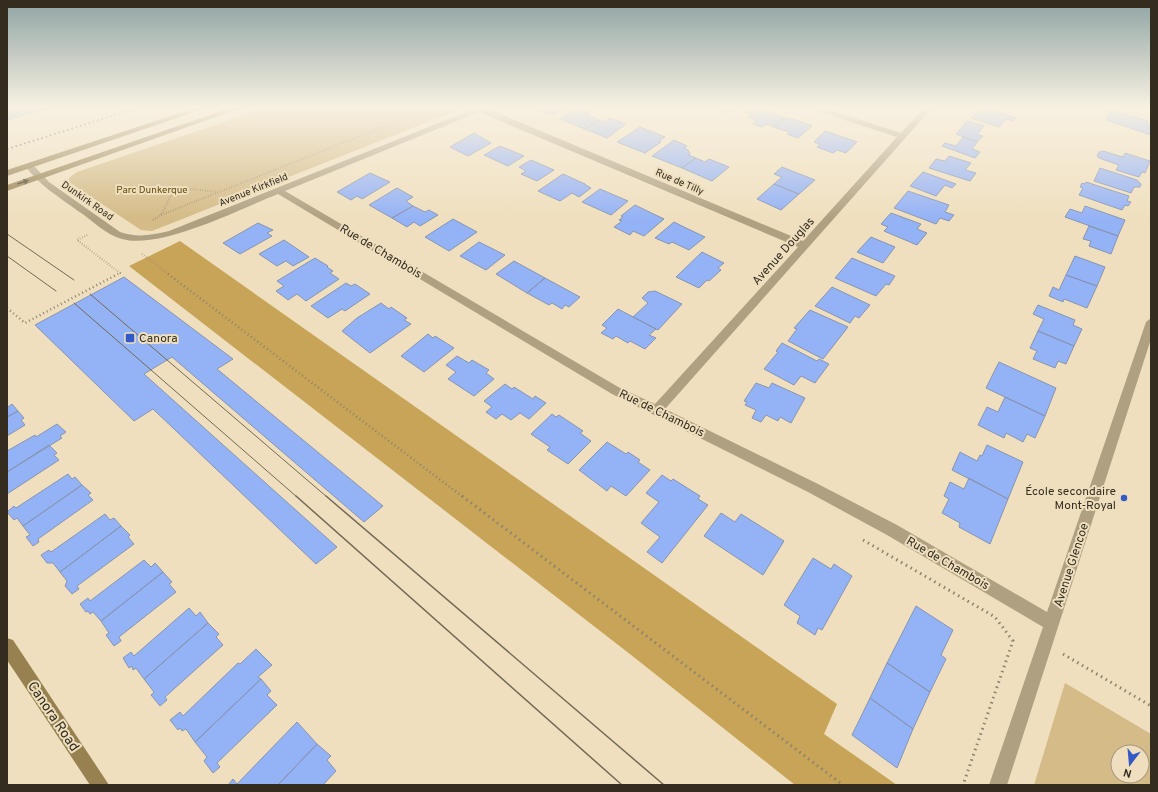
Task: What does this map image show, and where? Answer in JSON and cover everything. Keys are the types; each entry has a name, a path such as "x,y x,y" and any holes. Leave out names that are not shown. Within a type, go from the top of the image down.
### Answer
{"main road":[{"path":"7,173 92,145"},
{"path":"7,188 130,145"},
{"name":"Canora Road","path":"7,646 100,785"}],"street":[{"name":"Avenue Kirkfield","path":"142,240 172,233 389,145"},
{"name":"Rue de Tilly","path":"567,145 805,246"},
{"name":"Avenue Douglas","path":"657,410 805,246 893,145"},
{"name":"Dunkirk Road","path":"29,166 46,184 117,234 125,238 142,240"},
{"name":"Rue de Chambois","path":"278,190 616,391 657,410 859,513 1051,623"},
{"name":"Avenue Glencoe","path":"998,785 1151,322"}],"path":[{"path":"152,222 155,217 160,214 337,145"},
{"path":"160,214 171,195 192,189 219,192"},
{"path":"7,308 25,323 120,273 77,240 91,233 85,229"},
{"path":"144,251 138,252 843,785"},
{"path":"76,297 81,300"},
{"path":"862,539 995,617 1014,641 963,785"},
{"path":"1045,643 1151,706"}],"green space":[{"name":"Parc Dunkerque","path":"156,145 370,145 152,231 141,230 69,182 69,178 77,172"},
{"path":"1065,683 1151,734 1151,785 1034,785"}],"shaded area":[{"path":"180,241 837,704 824,734 897,785 795,785 635,658 129,266"}],"building":[{"path":"453,145 488,145 468,156 450,147"},
{"path":"625,145 657,145 645,153"},
{"path":"667,145 685,145 687,146 684,148 688,150 690,154 688,155 696,158 682,168 652,156"},
{"path":"819,145 854,145 846,153 837,150 833,153 817,147"},
{"path":"975,145 972,149 980,152 975,158 942,146"},
{"path":"500,146 524,156 508,166 484,155"},
{"path":"1103,151 1123,157 1125,153 1150,161 1145,173 1142,172 1139,177 1116,170 1119,165 1099,158 1097,156 1099,152"},
{"path":"949,156 971,163 965,170 976,173 970,181 929,168 936,159 945,161"},
{"path":"696,158 705,162 709,159 729,167 712,181 682,168"},
{"path":"531,160 554,170 537,181 521,174 526,171 519,167"},
{"path":"782,167 815,180 799,194 774,184 782,177 774,174"},
{"path":"1100,168 1137,180 1141,184 1140,187 1134,187 1131,193 1094,181"},
{"path":"923,172 956,184 952,188 945,185 936,196 910,186"},
{"path":"370,173 390,182 362,199 357,196 351,200 337,192"},
{"path":"563,174 591,188 579,197 572,193 560,201 538,191"},
{"path":"1086,182 1129,196 1127,201 1131,202 1128,206 1125,205 1122,210 1079,195 1083,188 1080,187 1082,183 1085,184"},
{"path":"774,184 799,194 781,210 757,199"},
{"path":"397,188 413,197 406,201 413,206 392,218 369,205"},
{"path":"600,189 628,201 611,215 582,202"},
{"path":"908,191 949,205 945,212 954,215 949,221 940,218 936,224 894,208"},
{"path":"635,205 664,219 644,236 633,231 630,235 614,227 622,221 619,220 623,217 621,216"},
{"path":"413,206 425,212 429,210 438,215 420,226 414,222 407,227 392,218"},
{"path":"1085,206 1125,220 1118,236 1065,217 1070,209 1082,213"},
{"path":"891,213 921,224 917,229 927,233 917,245 884,231 888,227 881,224"},
{"path":"453,219 477,232 449,251 425,237"},
{"path":"674,222 705,237 689,250 672,242 669,244 655,238"},
{"path":"258,223 273,230 267,233 272,236 240,254 223,243"},
{"path":"1089,226 1118,236 1111,254 1089,246 1091,241 1083,239"},
{"path":"871,237 895,247 883,263 857,252"},
{"path":"284,240 309,257 293,266 286,261 277,266 259,254"},
{"path":"479,242 505,255 486,270 460,256"},
{"path":"702,252 724,263 718,268 721,270 699,288 676,277"},
{"path":"1075,256 1105,267 1097,286 1066,275"},
{"path":"315,258 328,266 327,267 333,271 330,273 339,279 306,301 297,294 288,300 276,291 284,286 277,281"},
{"path":"852,258 895,276 889,285 886,284 876,296 835,278"},
{"path":"514,261 545,278 527,293 496,274"},
{"path":"1066,275 1097,286 1087,308 1064,299 1063,302 1049,296 1053,287 1059,290"},
{"name":"Canora","path":"124,277 233,359 217,369 383,506 364,522 172,357 144,374 337,547 316,564 153,409 134,421 35,325"},
{"path":"545,278 580,297 569,307 565,305 562,309 552,303 549,305 527,293"},
{"path":"346,283 351,286 355,284 370,294 345,311 342,309 328,318 311,306"},
{"path":"832,287 870,305 859,318 855,316 850,323 815,306"},
{"path":"655,291 682,304 658,330 633,317 648,303 642,298 648,292"},
{"path":"381,303 389,309 391,307 407,318 404,320 411,324 370,353 342,331 357,318"},
{"path":"1038,305 1075,320 1073,325 1082,329 1074,346 1038,331 1044,319 1033,314"},
{"path":"618,309 656,329 649,335 656,338 645,349 630,341 628,343 616,336 613,339 601,333 607,328 602,325"},
{"path":"810,310 848,327 823,359 788,341 797,329 794,328"},
{"path":"1038,331 1074,346 1066,364 1058,361 1055,368 1033,359 1037,351 1030,348"},
{"path":"428,334 433,338 435,336 454,348 424,372 401,356"},
{"path":"782,343 817,361 819,359 829,364 815,383 801,376 794,385 764,369 778,352 776,351"},
{"path":"457,356 469,363 472,360 489,370 486,373 494,379 474,396 448,379 456,372 446,365"},
{"path":"999,362 1056,388 1045,416 986,388"},
{"path":"756,383 769,388 772,383 805,398 791,423 780,417 778,421 766,415 761,422 752,418 756,410 745,405 747,402 744,401"},
{"path":"505,384 512,389 514,387 533,399 535,396 546,403 529,419 520,413 511,420 502,414 496,419 486,412 492,407 484,401"},
{"path":"1005,397 1045,416 1035,438 1027,434 1023,442 1006,433 1004,438 978,425 987,407 998,412"},
{"path":"12,404 18,411 7,417 7,405 8,407"},
{"path":"18,411 24,418 21,420 25,425 7,436 7,417"},
{"path":"552,414 556,417 559,415 583,431 580,433 591,441 568,464 547,450 550,447 531,434"},
{"path":"57,424 66,432 60,436 62,438 7,472 7,451 35,435 36,437"},
{"path":"607,442 626,454 628,452 640,460 638,462 650,470 626,496 611,486 607,491 579,470"},
{"path":"49,445 57,453 54,455 59,460 7,494 7,472"},
{"path":"987,445 1023,462 1008,499 952,470 960,452 977,461 980,455 982,456"},
{"path":"68,474 72,479 75,477 82,485 23,526 17,518 14,520 7,512 14,506 16,508"},
{"path":"662,475 671,481 673,479 700,496 698,499 708,505 662,563 647,552 660,537 641,523 659,502 646,493"},
{"path":"969,478 1008,499 990,544 959,527 960,523 942,513 949,499 944,496 950,482 964,489"},
{"path":"82,485 91,493 88,495 93,500 38,539 39,542 33,546 26,537 30,535 23,526"},
{"path":"721,513 735,522 741,514 784,541 763,575 704,536"},
{"path":"105,514 110,520 114,518 121,526 60,572 53,563 47,563 41,555 49,550 51,552"},
{"path":"121,526 130,535 128,537 134,544 77,586 79,589 72,594 65,586 67,581 60,572"},
{"path":"813,558 831,569 834,564 852,576 822,630 818,628 815,635 797,623 800,616 784,605"},
{"path":"144,560 151,567 155,563 163,572 101,621 93,612 90,614 88,611 86,612 80,604 88,598 90,601"},
{"path":"163,572 172,582 169,584 176,592 119,637 121,641 114,646 106,635 109,633 101,621"},
{"path":"916,606 953,630 941,655 946,659 930,692 887,663"},
{"path":"189,608 196,616 200,612 208,623 144,679 136,668 133,670 132,666 129,668 123,658 131,652 134,656"},
{"path":"208,623 219,634 216,637 223,645 165,697 167,700 160,706 151,695 154,692 144,679"},
{"path":"256,649 272,665 258,677 261,679 195,742 186,729 182,731 180,728 178,730 170,720 180,712 183,716 238,663 240,664"},
{"path":"887,663 930,692 913,729 870,698"},
{"path":"261,679 271,691 267,695 277,705 217,763 220,767 213,773 204,761 207,757 195,742"},
{"path":"870,698 913,729 897,768 852,735"},
{"path":"297,722 317,744 278,785 228,785 233,779 237,784"},
{"path":"317,744 331,756 327,760 336,771 323,785 278,785"}],"tram line":[{"path":"7,234 74,280"},
{"path":"7,256 56,291"},
{"path":"90,294 327,497"},
{"path":"74,303 297,497"},
{"path":"296,496 622,785"},
{"path":"326,496 664,785"}],"railway":[{"path":"7,149 20,145"}],"place":[{"name":"Canora","path":"130,338"},
{"name":"École secondaire Mont-Royal","path":"1124,498"}]}
